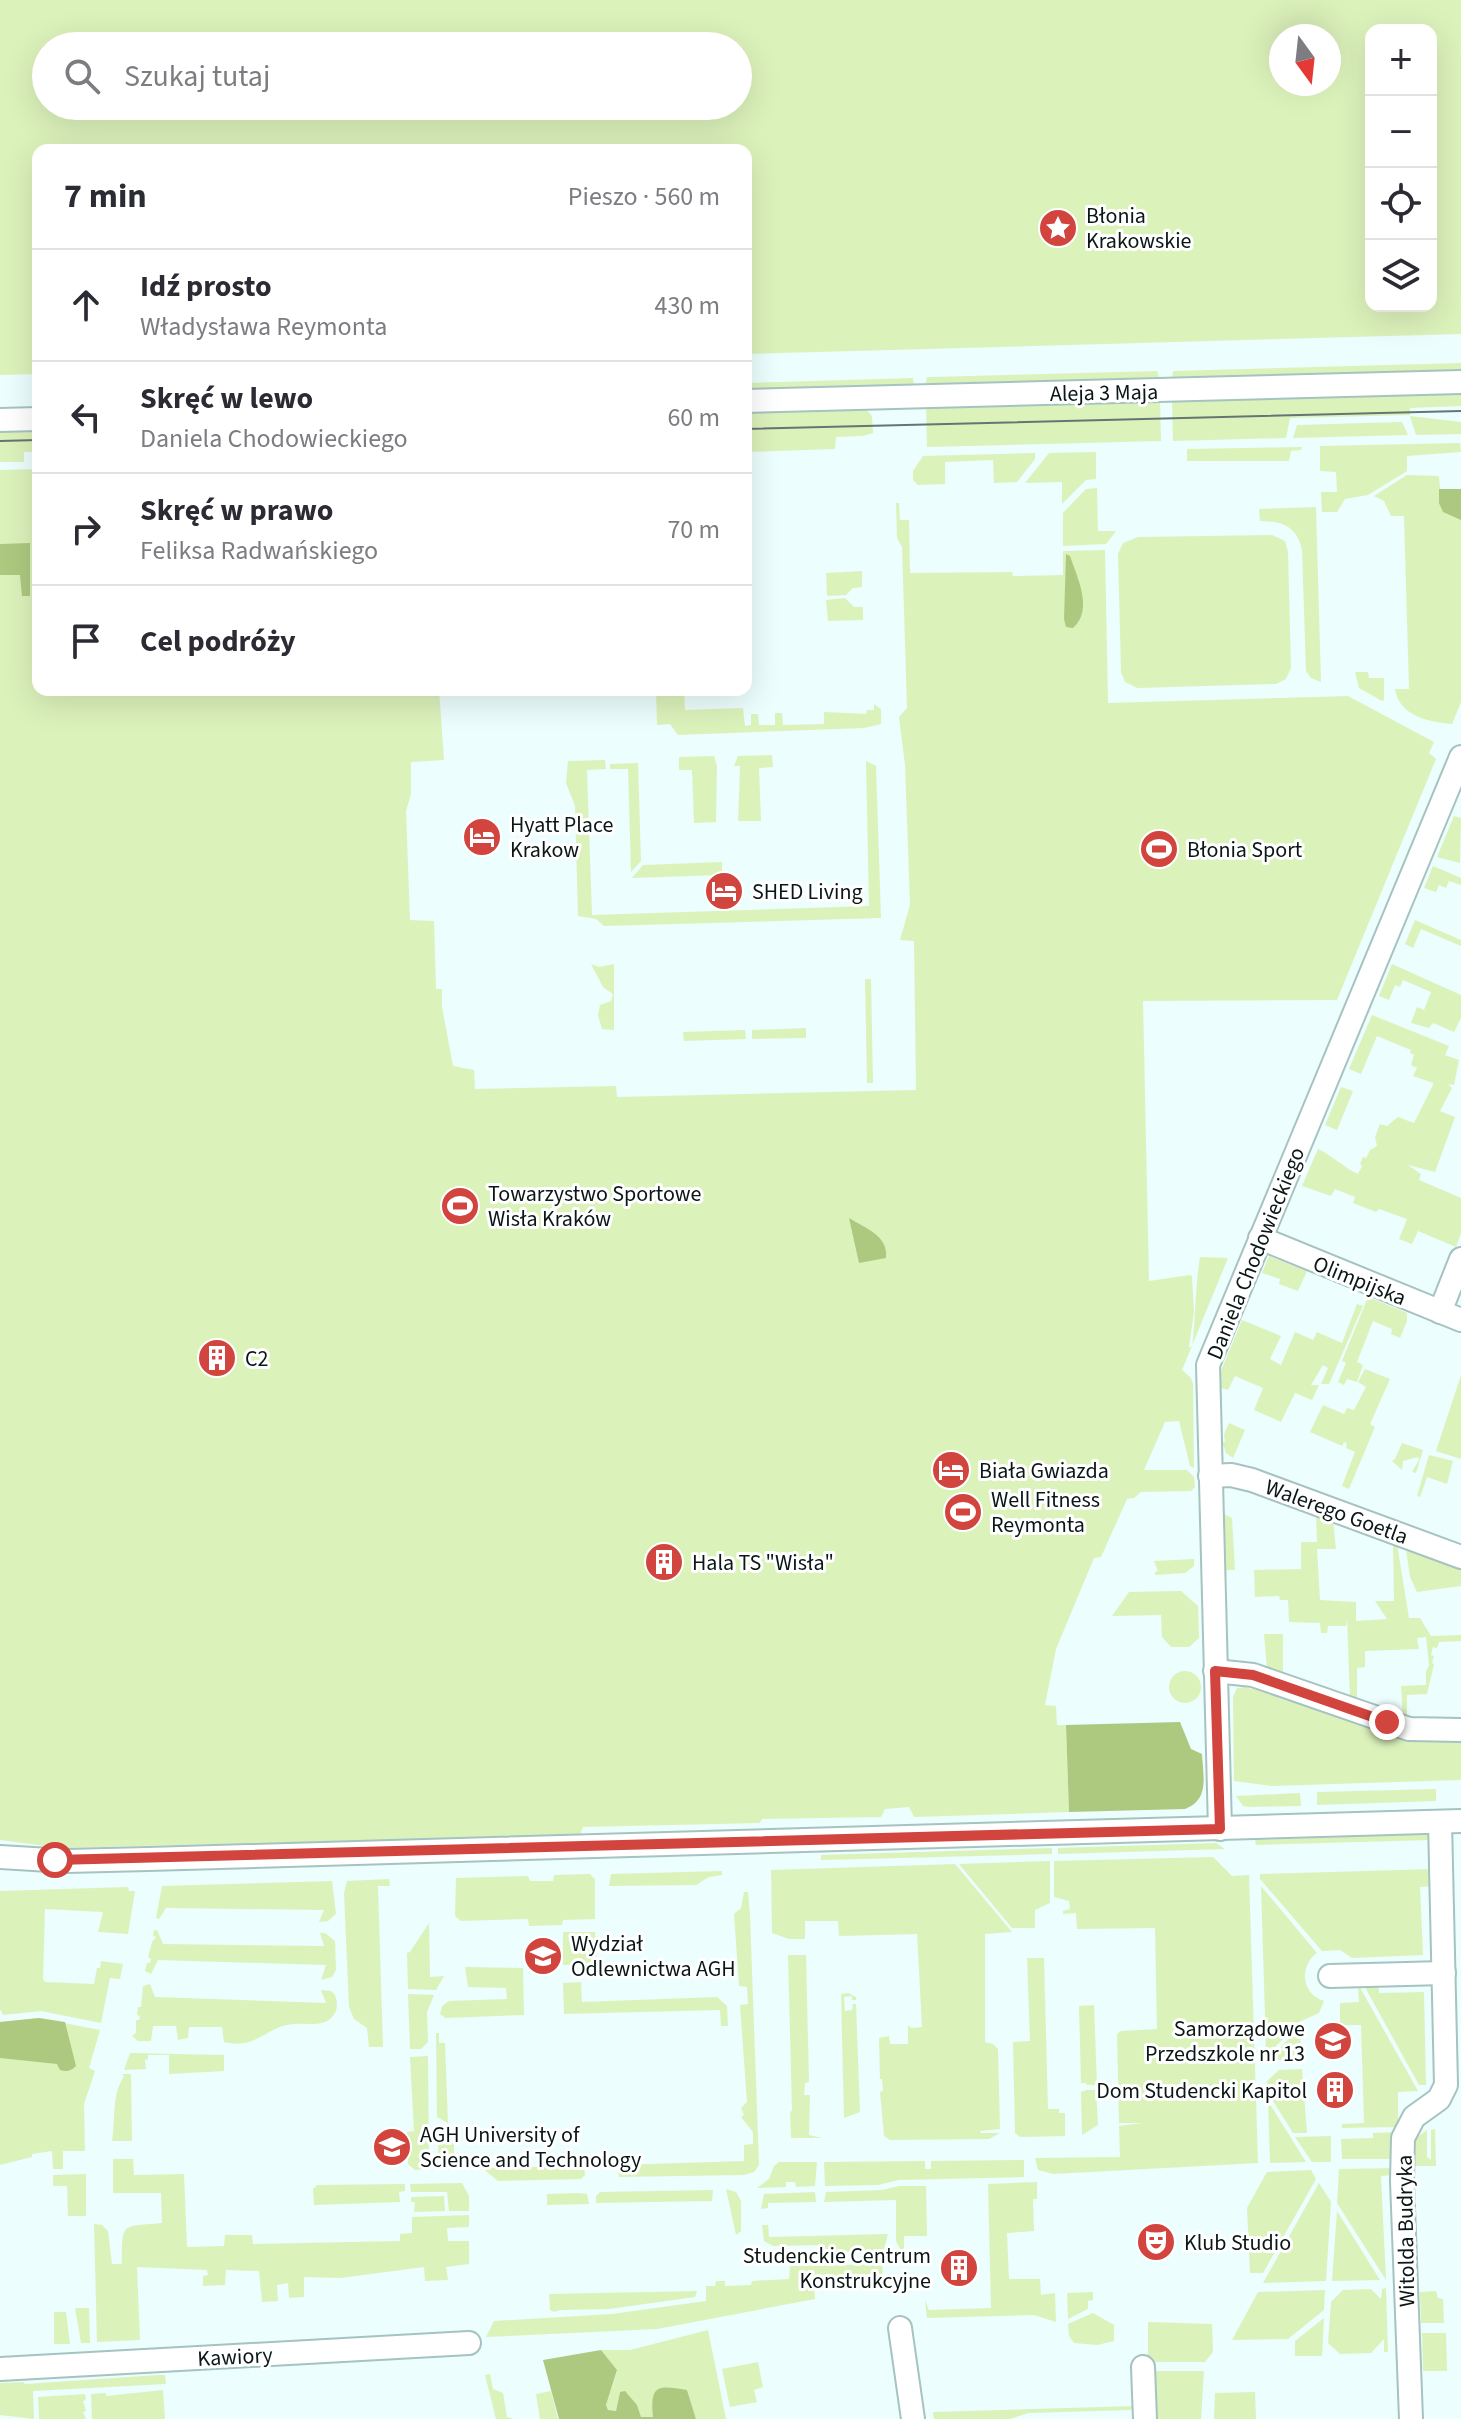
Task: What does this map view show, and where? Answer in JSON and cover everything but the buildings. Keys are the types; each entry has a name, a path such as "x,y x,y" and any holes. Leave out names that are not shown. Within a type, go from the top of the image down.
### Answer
{"street":[{"name":"Aleja 3 Maja","path":"752,401 1461,382"},
{"path":"0,420 32,419"},
{"name":"Daniela Chodowieckiego","path":"1220,1829 1208,1365 1461,757"},
{"name":"Olimpijska","path":"1260,1238 1451,1316"},
{"path":"1451,1316 1461,1259"},
{"name":"Walerego Goetla","path":"1210,1476 1231,1475 1252,1480 1461,1557"},
{"path":"1215,1671 1253,1675 1409,1729 1461,1730"},
{"path":"0,1857 66,1861 1451,1821"},
{"name":"Witolda Budryka","path":"1411,2419 1403,2138 1414,2117 1439,2099 1446,2088 1444,1973 1451,1821"},
{"path":"1330,1976 1444,1973"},
{"path":"900,2328 913,2419"},
{"name":"Kawiory","path":"0,2369 469,2343"},
{"path":"1143,2367 1145,2419"}],"green space":[{"name":"Błonia Krakowskie","path":"0,0 1461,0 1461,334 752,354 752,144 32,144 32,374 0,375"},
{"path":"1461,363 1461,371 1172,379 1173,371"},
{"path":"1157,371 1160,379 925,386 927,377"},
{"path":"913,378 914,385 752,390 752,383"},
{"path":"1461,393 1461,406 1410,408 1410,415 1290,418 1286,438 1173,441 1172,401"},
{"path":"1160,401 1161,441 927,447 926,407"},
{"path":"866,409 872,416 873,433 836,437 835,449 752,452 752,412"},
{"path":"1410,416 1461,422 1461,434 1416,435"},
{"path":"1402,422 1408,435 1293,438 1297,425"},
{"path":"0,430 32,430 32,452 24,452 24,462 0,462"},
{"path":"1460,443 1461,452 1407,456 1407,471 1368,495 1345,499 1337,512 1322,512 1321,492 1337,492 1336,472 1320,471 1320,446"},
{"path":"1302,447 1301,450 1291,451 1289,461 1187,461 1187,449"},
{"path":"1096,452 1096,479 1086,480 1062,504 1062,482 1025,483 1049,453"},
{"path":"1035,453 1035,459 1017,482 994,483 993,460 945,462 945,484 918,485 913,480 913,471 923,456"},
{"name":"Towarzystwo Sportowe Wisła Kraków","path":"32,469 32,696 439,696 444,760 411,762 411,794 406,811 410,920 434,921 436,989 442,989 442,1007 453,1066 474,1070 475,1089 616,1086 617,1097 916,1090 914,941 900,940 910,905 905,765 899,717 907,708 902,547 897,538 896,503 899,503 900,520 909,520 910,573 1063,575 1063,551 1105,550 1108,703 1348,696 1434,742 1429,753 1436,759 1337,1000 1143,1001 1149,1281 1192,1276 1194,1312 1191,1347 1182,1370 1193,1384 1194,1468 1190,1466 1179,1421 1165,1422 1144,1470 1187,1470 1194,1477 1195,1487 1191,1491 1141,1492 1127,1499 1101,1557 1094,1558 1056,1649 1045,1705 1056,1706 1057,1725 1066,1725 1069,1812 914,1817 909,1807 885,1809 881,1817 583,1827 580,1835 61,1848 0,1840 0,470"},
{"path":"1407,475 1439,476 1440,489 1461,489 1461,702 1452,724 1416,716 1402,706 1395,689 1409,689 1404,516 1391,516 1384,501 1374,496"},
{"path":"1097,488 1098,531 1116,531 1106,544 1063,546 1063,513 1086,489"},
{"path":"1439,489 1461,489 1461,520 1443,512"},
{"path":"1316,507 1321,682 1311,678 1306,671 1300,542 1287,526 1260,521 1259,509"},
{"path":"1272,535 1285,541 1288,552 1291,668 1286,679 1276,684 1137,688 1125,682 1121,672 1118,554 1123,543 1138,537"},
{"path":"30,543 30,596 22,596 20,575 0,575 0,544"},
{"path":"1066,554 1070,556 1083,603 1079,621 1073,628 1066,627 1064,619"},
{"path":"862,571 862,587 853,588 846,595 827,596 826,573"},
{"path":"845,598 854,607 863,607 863,620 828,621 826,600"},
{"path":"1355,672 1368,672 1369,678 1384,678 1384,700 1359,688"},
{"path":"656,696 684,696 685,710 743,708 745,726 751,725 751,714 758,714 759,725 775,725 775,713 782,713 783,725 824,724 824,712 866,714 867,710 874,710 874,704 881,709 881,724 864,728 678,735 670,724 657,725"},
{"path":"772,755 773,767 759,768 761,821 738,821 740,766 734,766 738,756"},
{"path":"714,756 717,766 716,822 694,823 692,770 679,770 679,757"},
{"path":"605,760 606,769 587,770 592,915 869,906 866,761 876,766 881,918 604,926 596,919 578,916 575,806 566,783 568,761"},
{"path":"638,763 641,861 631,872 628,769 610,769 610,764"},
{"path":"1454,816 1461,818 1460,863 1437,857"},
{"path":"722,862 722,875 632,878 643,865"},
{"path":"1433,866 1461,878 1461,885 1449,881 1446,888 1439,885 1436,892 1424,888"},
{"path":"1415,920 1461,940 1461,946 1421,929 1413,948 1405,944"},
{"path":"591,964 599,967 614,964 614,1030 602,1029 598,1015 600,1005 611,1001 613,994 603,987"},
{"path":"1392,964 1461,995 1461,1018 1454,1032 1433,1023 1429,1028 1411,1023 1417,1007 1424,1010 1431,992 1403,980 1400,987 1395,985 1389,1000 1379,996"},
{"path":"865,979 871,979 873,1083 867,1083"},
{"path":"1372,1015 1449,1046 1445,1055 1459,1060 1454,1085 1448,1084 1452,1088 1440,1111 1455,1117 1435,1172 1408,1165 1421,1174 1419,1180 1461,1198 1461,1233 1456,1247 1418,1231 1412,1244 1399,1239 1407,1219 1353,1203 1355,1197 1335,1189 1331,1196 1302,1186 1318,1149 1358,1174 1363,1157 1366,1158 1370,1150 1377,1146 1375,1137 1380,1124 1387,1126 1398,1117 1414,1123 1433,1085 1413,1076 1417,1068 1411,1065 1414,1055 1410,1053 1411,1050 1377,1036 1361,1074 1349,1069"},
{"path":"806,1028 806,1038 752,1039 752,1030"},
{"path":"745,1030 746,1039 684,1041 683,1032"},
{"path":"1341,1087 1353,1091 1337,1130 1325,1125"},
{"path":"849,1218 880,1238 886,1258 859,1263"},
{"path":"1269,1256 1307,1271 1298,1291 1279,1284 1280,1279 1262,1273"},
{"path":"1200,1257 1228,1258 1192,1345"},
{"path":"1368,1297 1407,1313 1407,1321 1400,1338 1391,1334 1392,1329 1373,1321 1357,1362 1363,1365 1357,1382 1347,1379 1344,1385 1338,1382 1346,1363 1342,1361"},
{"path":"1357,1304 1363,1306 1329,1384 1321,1384 1328,1368 1323,1365 1311,1385 1319,1385 1312,1400 1295,1393 1281,1422 1254,1410 1263,1388 1235,1376 1228,1390 1221,1388 1220,1373 1242,1320 1281,1336 1270,1359 1281,1365 1295,1332 1313,1340 1317,1332 1342,1343"},
{"path":"1365,1369 1390,1379 1370,1424 1375,1427 1349,1489 1342,1486 1355,1452 1346,1448 1347,1443 1344,1442 1342,1446 1310,1432 1323,1405 1344,1414 1347,1408 1354,1410 1366,1387 1358,1382"},
{"path":"1461,1375 1461,1459 1436,1451"},
{"path":"1229,1423 1245,1430 1233,1458 1226,1453 1222,1442 1225,1442 1224,1434"},
{"path":"1402,1443 1423,1450 1416,1473 1412,1472 1418,1457 1403,1461 1402,1470 1392,1461"},
{"path":"1429,1455 1453,1461 1447,1484 1427,1477 1420,1497 1417,1496"},
{"path":"1224,1514 1232,1518 1235,1570 1225,1570"},
{"path":"1316,1515 1333,1520 1336,1549 1317,1549 1320,1600 1356,1602 1356,1621 1387,1619 1375,1601 1394,1601 1393,1543 1397,1544 1409,1618 1420,1618 1431,1636 1461,1635 1461,1641 1439,1642 1437,1648 1433,1647 1431,1655 1434,1656 1434,1664 1427,1694 1407,1695 1407,1717 1403,1717 1401,1686 1426,1685 1429,1665 1426,1637 1417,1638 1419,1649 1365,1651 1365,1667 1357,1668 1357,1701 1350,1698 1347,1618 1346,1626 1328,1626 1327,1633 1321,1633 1320,1623 1289,1622 1288,1600 1280,1600 1279,1596 1255,1597 1254,1570 1301,1569 1301,1542 1317,1542"},
{"path":"1405,1543 1461,1563 1461,1586 1417,1592 1410,1577"},
{"path":"1194,1559 1194,1566 1185,1573 1155,1575 1158,1571 1154,1561"},
{"path":"1181,1591 1198,1606 1199,1638 1189,1647 1171,1647 1162,1637 1161,1615 1112,1616 1129,1592"},
{"path":"1264,1634 1283,1634 1283,1675 1267,1669"},
{"path":"1185,1671 1196,1676 1201,1687 1196,1698 1185,1703 1174,1698 1169,1687 1174,1676"},
{"path":"1254,1685 1279,1694 1278,1698 1288,1701 1290,1698 1461,1738 1461,1780 1272,1786 1234,1781 1233,1697 1237,1688 1252,1689"},
{"path":"1180,1722 1191,1749 1202,1754 1202,1793 1193,1805 1185,1809 1069,1812 1066,1725"},
{"path":"1436,1789 1436,1801 1317,1805 1317,1792"},
{"path":"1300,1793 1301,1806 1249,1807 1243,1806 1236,1796"},
{"path":"1431,1834 1432,1839 1429,1840 1256,1845 1255,1840"},
{"path":"1216,1843 1225,1849 1058,1854 1058,1848"},
{"path":"1052,1848 1052,1854 821,1860 821,1855"},
{"path":"1213,1857 1232,1876 1249,1875 1258,2163 1053,2174 1038,2170 1035,2158 1120,2157 1119,2126 1143,2123 1119,2123 1117,2034 1121,2031 1157,2029 1155,1928 1077,1929 1076,1913 1063,1914 1063,1911 1070,1909 1069,1901 1054,1897 1054,1861"},
{"path":"1050,1861 1050,1903 1035,1910 1035,1928 1012,1928 959,1864"},
{"path":"955,1864 1012,1932 985,1934 985,2042 998,2049 1000,2129 980,2131 1000,2133 989,2139 890,2140 884,2136 879,2038 889,2036 890,2044 908,2044 908,2025 911,2028 922,2027 917,1934 839,1936 838,1921 805,1921 805,1939 789,1939 772,1933 771,1870"},
{"path":"1434,1869 1435,1886 1420,1887 1423,1955 1352,1958 1340,1950 1322,1951 1260,1879 1260,1874"},
{"path":"722,1871 722,1875 709,1877 696,1885 609,1886 611,1874"},
{"path":"590,1874 595,1879 595,1919 563,1920 562,1925 529,1926 528,1919 461,1921 455,1916 456,1878 528,1876 530,1881 553,1881 554,1875"},
{"path":"389,1879 390,1886 378,1886 383,2047 369,2047 367,2028 354,2019 349,2007 344,1893 347,1881"},
{"path":"332,1881 336,1914 328,1921 319,1922 324,1910 166,1908 159,1919 156,1918 162,1886"},
{"path":"1261,1886 1317,1953 1307,1965 1305,1979 1311,1992 1324,2001 1319,2013 1301,2021 1269,2053 1266,2049"},
{"path":"128,1887 129,1891 135,1891 128,1934 98,1932 103,1912 45,1909 45,1982 94,1984 101,1961 123,1964 120,1979 110,1978 101,2023 41,2011 3,2015 0,2009 0,1891"},
{"path":"744,1892 748,1892 750,1915 759,2165 754,2172 744,2175 619,2177 618,2165 744,2161 744,2145 753,2144 753,2132 741,2117 744,2115 741,2108 747,2102 740,2005 748,2004 747,1987 739,1986 734,1914 741,1908"},
{"path":"429,1923 430,1977 444,1976 436,1990 408,1989 407,1953"},
{"path":"154,1930 157,1930 163,1944 324,1946 320,1933 325,1933 335,1941 336,1970 332,1977 321,1980 326,1965 158,1960 151,1974 145,1971 156,1937 153,1936"},
{"path":"563,1932 595,1932 597,1964 563,1965"},
{"path":"788,1955 806,1955 809,2082 805,2083 804,2095 810,2095 809,2135 822,2138 791,2138"},
{"path":"1027,1958 1044,1958 1048,2109 1059,2109 1059,2113 1065,2113 1065,2136 1020,2137 1015,2133 1013,2042 1030,2041"},
{"path":"465,1967 523,1968 524,2015 445,2018 440,2014 442,2006 449,2001 507,1999 506,1988 468,1987"},
{"path":"1378,1979 1379,1993 1424,1992 1426,2085 1419,2085 1361,1980"},
{"path":"581,1982 582,2002 717,1997 727,2006 728,2026 721,2026 720,2010 564,2014 563,1983"},
{"path":"150,1984 155,1997 326,2003 321,1990 331,1991 337,2007 333,2016 323,2023 284,2026 245,2043 224,2042 222,2027 189,2027 188,2038 178,2040 176,2026 153,2026 151,2041 138,2041 132,2036 136,2033 136,2020 140,2016 137,2015 138,2007 141,2007 143,1986"},
{"path":"1358,1984 1418,2091 1398,2092 1398,2127 1342,2128 1342,2124 1364,2123 1361,2025 1340,2025 1340,2003 1359,2002"},
{"path":"848,1993 856,1997 852,2000 852,1996 844,1997 845,2011 852,2010 853,2004 856,2004 860,2112 844,2118 841,1994"},
{"path":"408,1994 434,1995 427,2012 428,2042 421,2049 410,2049"},
{"path":"1094,2005 1097,2085 1087,2085 1081,2083 1079,2006"},
{"path":"39,2018 100,2030 89,2068 95,2071 84,2104 85,2151 63,2151 63,2169 53,2169 52,2151 0,2165 0,2022"},
{"path":"39,2018 65,2022 76,2066 69,2071 60,2070 57,2064 0,2058 0,2022"},
{"path":"1300,2027 1301,2060 1278,2060 1273,2055"},
{"path":"436,2033 439,2033 439,2043 445,2043 448,2123 437,2117"},
{"path":"130,2053 224,2055 224,2071 169,2074 169,2055 148,2055 146,2069 124,2070"},
{"path":"428,2056 429,2165 426,2169 415,2170 408,2164 407,2132 414,2131 410,2057"},
{"path":"1302,2069 1307,2133 1293,2133 1268,2093 1267,2081 1279,2070"},
{"path":"122,2074 131,2074 132,2141 112,2141 116,2100 124,2076"},
{"path":"1096,2090 1098,2125 1082,2135 1081,2092"},
{"path":"1268,2101 1306,2162 1270,2163"},
{"path":"1435,2129 1436,2166 1415,2166 1416,2138 1427,2130 1427,2157 1431,2160 1431,2130"},
{"path":"1398,2132 1399,2159 1342,2159 1341,2139 1373,2138 1373,2133"},
{"path":"1331,2136 1331,2162 1312,2162 1295,2137"},
{"path":"454,2143 454,2169 439,2167 438,2144"},
{"path":"113,2159 133,2159 134,2175 184,2174 187,2247 224,2246 225,2235 252,2235 253,2244 400,2241 400,2234 412,2233 412,2217 469,2215 469,2227 447,2228 448,2241 469,2241 469,2264 446,2267 448,2280 425,2281 424,2267 340,2278 304,2277 304,2297 289,2298 288,2283 277,2285 278,2301 262,2302 259,2271 226,2270 225,2285 203,2286 203,2276 208,2275 207,2270 137,2267 140,2340 97,2342 94,2224 102,2225 108,2231 112,2264 122,2264 127,2228 162,2223 161,2193 113,2193"},
{"path":"1024,2160 1024,2177 899,2180 878,2185 825,2186 824,2162 925,2161 925,2169 931,2169 931,2161"},
{"path":"779,2162 817,2162 815,2186 796,2187 795,2182 786,2182 786,2187 757,2188 769,2179"},
{"path":"584,2166 585,2175 581,2179 498,2181 482,2168"},
{"path":"1399,2168 1393,2175 1381,2176 1386,2280 1337,2203 1339,2169"},
{"path":"1311,2170 1316,2179 1263,2273 1250,2273 1247,2208 1267,2172"},
{"path":"86,2174 86,2216 68,2216 67,2186 53,2186 53,2175"},
{"path":"1037,2182 1037,2199 1033,2199 1034,2231 1007,2233 1009,2279 1040,2279 1041,2295 1055,2293 1056,2322 1034,2315 927,2318 925,2300 929,2310 991,2308 988,2184"},
{"path":"462,2183 469,2196 469,2211 449,2211 447,2192 411,2192 410,2184"},
{"path":"1319,2183 1331,2202 1326,2281 1263,2283"},
{"path":"405,2184 405,2191 399,2192 400,2202 314,2205 313,2189 317,2185"},
{"path":"899,2186 926,2186 927,2236 904,2236 904,2250 896,2241 896,2200 824,2202 826,2192 882,2190"},
{"path":"726,2189 736,2192 741,2201 741,2231 736,2235"},
{"path":"713,2190 712,2201 596,2203 600,2192"},
{"path":"815,2192 816,2202 768,2203 768,2208 761,2209 764,2194"},
{"path":"547,2194 587,2194 589,2204 547,2205"},
{"path":"444,2196 445,2211 414,2212 415,2202 411,2202 411,2197"},
{"path":"1337,2211 1380,2280 1332,2281"},
{"path":"762,2225 768,2225 769,2237 888,2234 884,2249 880,2251 824,2252 823,2245 773,2246 764,2241"},
{"path":"882,2264 882,2275 866,2286 855,2288 855,2284 849,2285 848,2281 814,2287 815,2299 657,2329 486,2337 494,2321 612,2314 706,2301 706,2286 715,2286 716,2281 725,2281 725,2286 789,2279 790,2266"},
{"path":"1386,2288 1388,2352 1384,2352 1384,2339 1371,2353 1340,2354 1328,2343 1331,2302 1343,2290 1371,2289 1381,2299 1382,2289"},
{"path":"1325,2290 1324,2310 1288,2339 1232,2340 1258,2292"},
{"path":"697,2291 695,2297 609,2309 550,2310 549,2294"},
{"path":"1436,2291 1438,2298 1443,2299 1444,2323 1421,2323 1420,2292"},
{"path":"1093,2292 1088,2309 1068,2319 1067,2293"},
{"path":"75,2308 89,2308 90,2343 81,2343"},
{"path":"54,2312 66,2312 70,2344 54,2344"},
{"path":"1093,2313 1114,2325 1114,2341 1097,2345 1074,2343 1069,2336 1068,2324"},
{"path":"1324,2318 1322,2356 1295,2356 1295,2341"},
{"path":"1148,2322 1212,2324 1213,2352 1205,2362 1148,2362"},
{"path":"708,2330 726,2419 696,2419 687,2390 653,2417 641,2417 620,2392 616,2411 608,2410 606,2405 617,2371 601,2350 630,2350"},
{"path":"1422,2333 1446,2333 1447,2371 1423,2371"},
{"path":"601,2350 617,2370 606,2405 608,2410 616,2411 620,2392 625,2391 637,2405 641,2417 653,2417 655,2393 662,2388 677,2388 687,2390 696,2419 559,2419 543,2360"},
{"path":"758,2362 763,2387 754,2390 757,2402 730,2407 722,2369"},
{"path":"1148,2371 1204,2371 1201,2419 1149,2419"},
{"path":"490,2374 493,2389 503,2393 507,2417 514,2419 496,2419 485,2375"},
{"path":"165,2375 166,2384 33,2391 34,2419 0,2415 0,2383"},
{"path":"163,2390 165,2419 92,2419 91,2394 106,2393 106,2396"},
{"path":"551,2391 558,2419 540,2419 536,2394"},
{"path":"1255,2392 1256,2419 1214,2419 1215,2393"},
{"path":"85,2394 86,2400 83,2401 86,2411 83,2412 86,2419 39,2419 38,2397"},
{"path":"1135,2406 1130,2410 1028,2413 1010,2419 934,2419 933,2412"}],"tram line":[{"path":"752,429 1461,411"},
{"path":"0,441 32,440"}],"place":[{"name":"Błonia Krakowskie","path":"1058,228"},
{"name":"Hyatt Place Krakow","path":"482,837"},
{"name":"Błonia Sport","path":"1159,849"},
{"name":"SHED Living","path":"724,891"},
{"name":"Towarzystwo Sportowe Wisła Kraków","path":"460,1206"},
{"name":"C2","path":"217,1358"},
{"name":"Biała Gwiazda","path":"951,1470"},
{"name":"Well Fitness Reymonta","path":"963,1512"},
{"name":"Hala TS \"Wisła\"","path":"664,1562"},
{"name":"Wydział Odlewnictwa AGH","path":"543,1956"},
{"name":"Samorządowe Przedszkole nr 13","path":"1333,2041"},
{"name":"Dom Studencki Kapitol","path":"1335,2090"},
{"name":"AGH University of Science and Technology","path":"392,2147"},
{"name":"Klub Studio","path":"1156,2242"},
{"name":"Studenckie Centrum Konstrukcyjne","path":"959,2268"}],"route":[{"path":"55,1860 1220,1829 1215,1671 1253,1675 1387,1722"}]}
